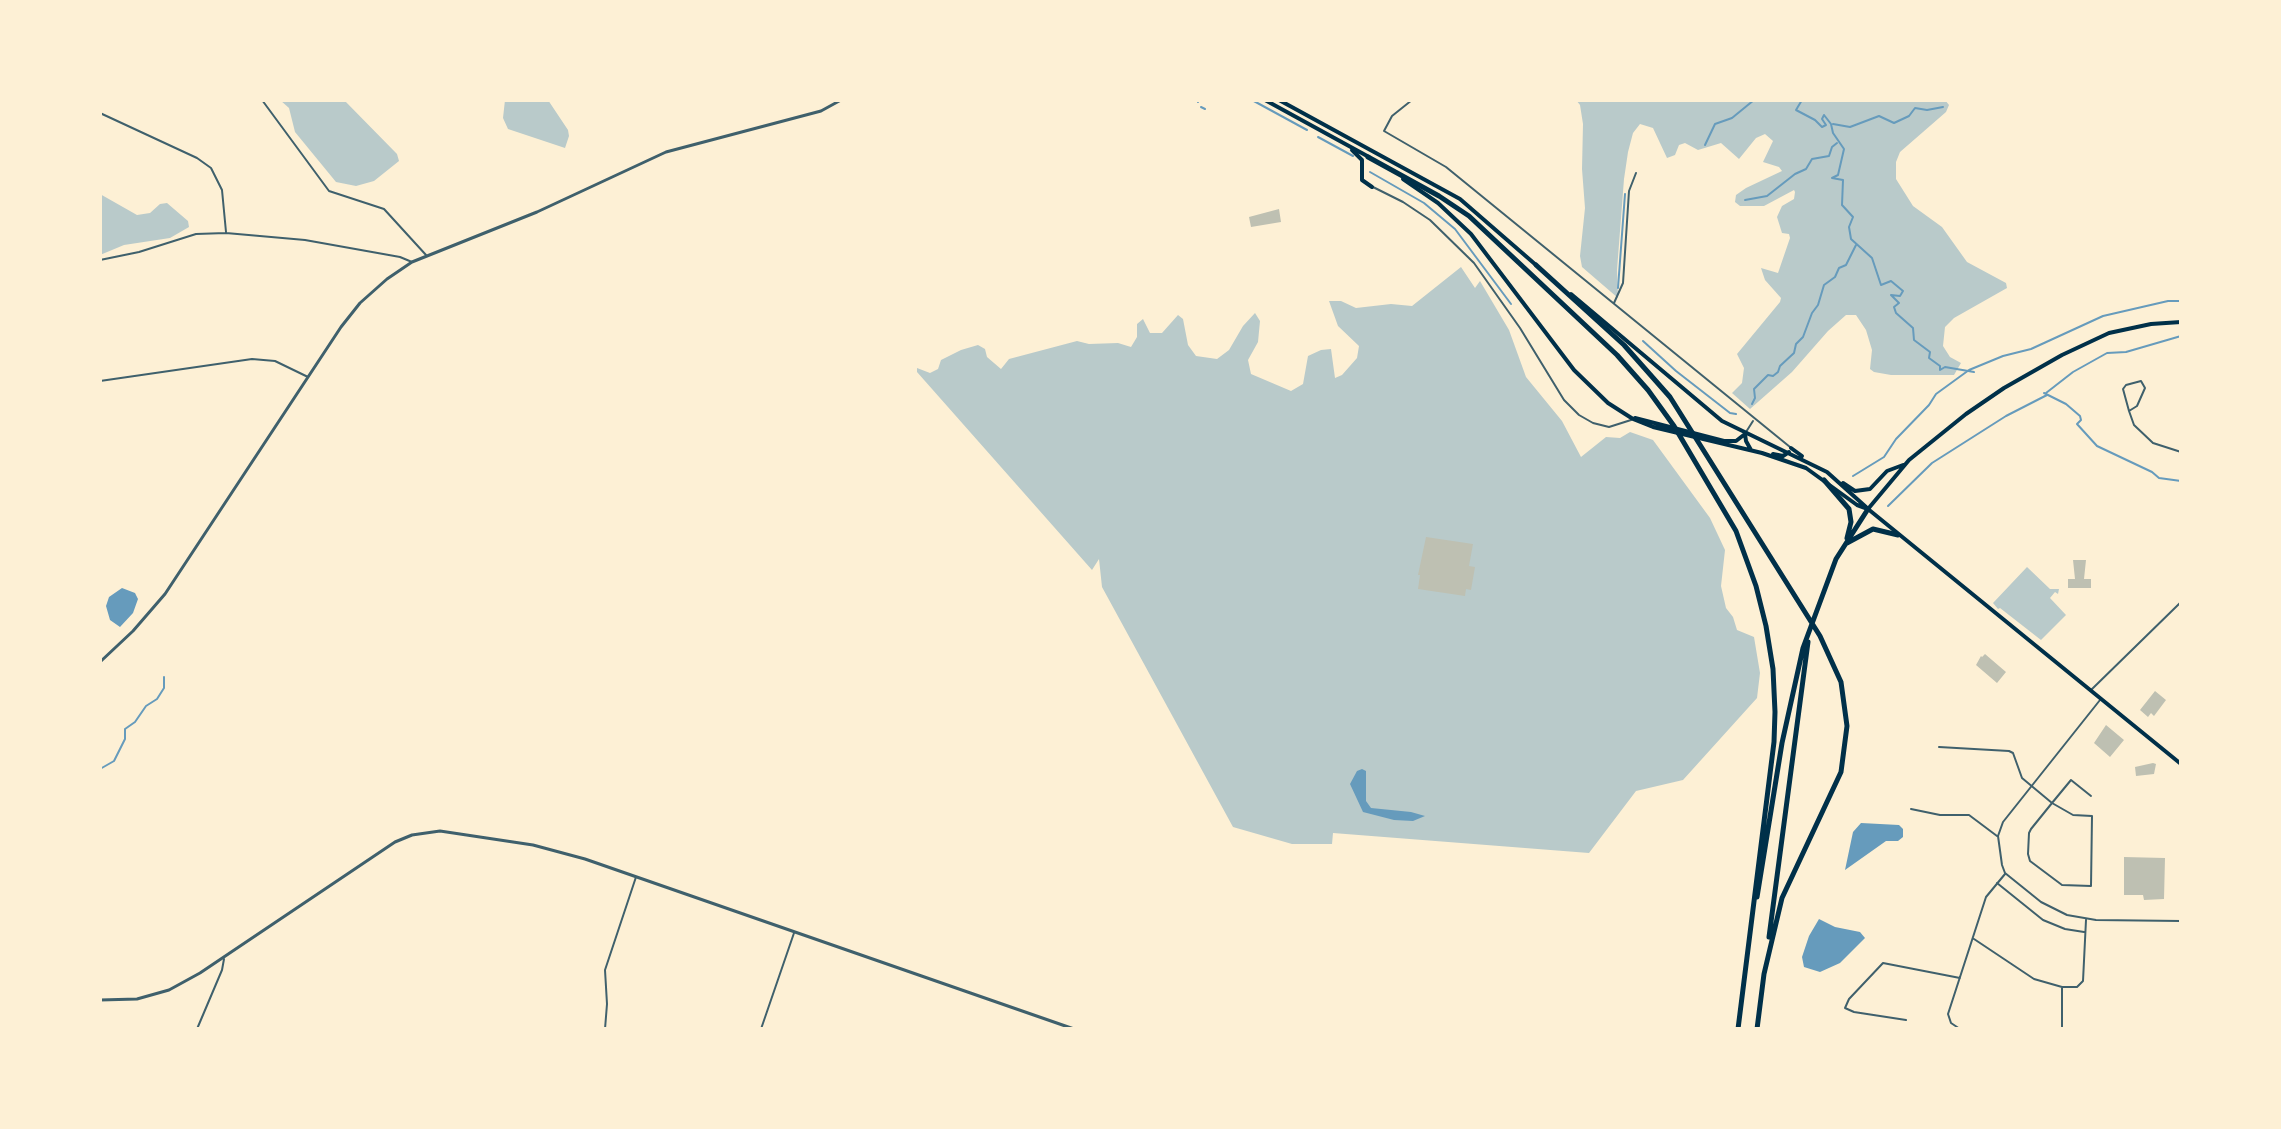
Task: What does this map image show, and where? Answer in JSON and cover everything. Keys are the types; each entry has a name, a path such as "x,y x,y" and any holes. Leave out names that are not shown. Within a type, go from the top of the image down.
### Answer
{"highway":[{"path":"1368,157 1469,216 1617,355 1674,426 1736,531 1762,608 1774,694 1774,742 1738,1029"},
{"path":"1536,265 1624,345 1670,397 1820,636 1841,682 1847,726 1841,772 1782,898 1764,974"},
{"path":"1824,480 1849,509 1851,522 1846,543"},
{"path":"1751,925 1803,648 1829,575 1868,509"},
{"path":"1846,543 1873,529 1898,535"},
{"path":"1757,1029 1809,635"}],"main road":[{"path":"1265,100 1423,191 1459,222 1587,385 1633,419 1641,418 1663,428 1762,453 1783,456 1790,450"},
{"path":"1279,100 1460,199 1709,411 1745,434 1790,450 1851,489 1862,491 1875,485 1887,471 1904,465"},
{"path":"1348,146 1362,160 1362,180 1372,187"},
{"path":"1868,509 1904,465 1978,404 2062,355 2109,333 2181,320"},
{"path":"1717,441 1736,441 1745,434"},
{"path":"1745,434 1752,451"},
{"path":"1762,453 1806,468 1857,505 1868,509"},
{"path":"1827,472 1898,535 2181,764"}],"street":[{"path":"262,100 329,191 384,209 427,256"},
{"path":"100,662 133,631 178,576 308,377 360,303 378,286 412,262 537,212 666,152 821,111 841,100"},
{"path":"1412,100 1392,116 1384,131 1446,167 1790,450"},
{"path":"100,113 191,155 211,168 222,190 226,233"},
{"path":"1613,304 1623,283 1629,191 1636,173"},
{"path":"1372,187 1418,211 1467,255 1497,294 1571,408 1600,426 1615,426 1633,419"},
{"path":"100,260 139,252 196,234 226,233 305,240 412,262"},
{"path":"100,381 252,359 275,361 308,377"},
{"path":"2129,411 2137,406 2145,388 2141,381 2123,386 2129,411 2134,425 2147,440 2181,452"},
{"path":"1745,434 1754,420"},
{"path":"2090,691 2181,602"},
{"path":"2100,700 2007,815 1998,836 1999,857 2005,873 2050,908 2086,919 2181,921"},
{"path":"1939,747 2009,751 2013,753 2019,774 2052,803 2073,815 2092,816 2091,886 2062,885 2029,858 2029,833 2052,803 2071,780 2091,796"},
{"path":"1911,809 1940,815 1969,815 1998,836"},
{"path":"100,1000 126,1000 159,994 184,983 384,849 421,833 451,832 542,847 1074,1029"},
{"path":"1960,1029 1953,1026 1948,1017 1986,897 2005,873"},
{"path":"605,1029 605,970 636,877"},
{"path":"1996,883 2043,920 2065,929 2084,932"},
{"path":"1973,939 2034,979 2062,987 2077,987 2083,981 2086,919"},
{"path":"761,1029 794,932"},
{"path":"197,1029 222,970 224,957"},
{"path":"1906,1020 1845,1008 1849,999 1883,963 1960,978"},
{"path":"2062,987 2062,1029"}],"shaded area":[{"path":"280,100 344,100 397,154 399,161 374,181 356,186 336,182 295,132 289,108"},
{"path":"505,100 548,100 568,130 565,148 508,129 503,118"},
{"path":"1576,100 1945,100 1949,105 1946,112 1900,152 1896,162 1896,179 1913,206 1942,227 1967,262 2006,283 2007,288 1954,318 1945,327 1943,346 1950,357 1961,363 1954,375 1874,372 1870,369 1872,350 1866,330 1856,315 1846,315 1792,372 1750,409 1732,393 1742,383 1744,368 1737,354 1780,302 1781,298 1765,280 1761,268 1778,273 1790,238 1789,234 1782,233 1777,217 1782,206 1794,199 1795,192 1764,206 1740,206 1735,202 1736,195 1746,188 1782,171 1763,162 1773,141 1765,134 1756,138 1739,159 1721,143 1698,150 1685,143 1679,145 1675,155 1667,158 1653,128 1640,124 1633,133 1624,179 1617,270 1618,298 1582,267 1580,256 1585,208 1583,124 1580,105"},
{"path":"100,194 137,215 150,213 160,204 167,203 188,221 189,227 170,238 124,245 100,255"},
{"path":"1461,267 1475,288 1480,281 1509,330 1526,377 1562,421 1581,457 1606,437 1620,438 1630,432 1653,440 1710,518 1725,550 1721,586 1726,608 1737,630 1754,637 1760,673 1757,698 1683,780 1636,791 1589,853 1333,833 1332,844 1292,844 1233,827 1102,587 1099,559 1092,570 917,372 917,368 930,373 938,369 941,360 978,345 1001,369 1009,359 1077,341 1089,344 1118,343 1131,347 1137,337 1137,324 1143,319 1150,333 1162,333 1178,315 1183,319 1188,345 1196,356 1217,359 1229,350 1255,313 1260,321 1258,342 1248,360 1251,374 1291,391 1303,384 1308,356 1331,349 1335,378 1342,375 1357,358 1359,346 1338,326 1329,301 1341,301 1356,308 1391,304 1412,306"},
{"path":"2027,567 2050,589 2059,589 2058,594 2055,592 2050,598 2066,615 2041,640 1993,603"}],"water":[{"path":"122,588 135,593 138,599 133,613 120,627 110,620 106,606 109,597"},
{"path":"1357,771 1366,771 1366,801 1371,808 1425,816 1413,821 1394,820 1363,812 1350,784"},
{"path":"1861,823 1899,825 1903,829 1903,837 1898,841 1886,841 1845,870 1853,832"},
{"path":"1819,919 1835,927 1860,932 1865,938 1840,963 1820,972 1804,967 1802,957"}],"building":[{"path":"1279,209 1281,222 1251,227 1249,217"},
{"path":"1426,537 1473,544 1469,566 1475,567 1471,590 1466,589 1465,596 1418,589"},
{"path":"2073,560 2086,560 2084,579 2091,579 2091,588 2068,588 2068,579 2075,579"},
{"path":"1985,654 2006,672 1997,683 1976,665"},
{"path":"2155,691 2166,700 2154,716 2151,713 2148,717 2140,710"},
{"path":"2106,725 2124,740 2110,757 2094,743"},
{"path":"2156,764 2154,774 2136,776 2135,767"},
{"path":"2124,857 2165,858 2164,899 2144,900 2143,895 2124,895"}],"waterway":[{"path":"1252,100 1307,130"},
{"path":"1705,145 1715,124 1732,118 1754,100"},
{"path":"1802,100 1796,110 1822,127 1826,125 1822,119 1824,115 1844,149 1838,175 1832,178 1843,180 1842,205 1853,217 1849,227 1851,239 1872,258 1881,285 1891,281 1903,291 1900,296 1891,295 1899,303 1894,307 1896,313 1913,328 1914,340 1930,352 1929,358 1940,366 1940,370 1945,367 1974,372"},
{"path":"1201,107 1205,109"},
{"path":"1833,124 1850,127 1879,116 1894,123 1909,116 1915,108 1927,110 1943,107"},
{"path":"1318,137 1353,156"},
{"path":"1745,200 1767,196 1806,169 1812,159 1829,156 1837,143"},
{"path":"1370,172 1424,203 1455,229 1511,304"},
{"path":"1618,288 1625,194"},
{"path":"1752,404 1754,389 1768,375 1778,372 1794,353 1818,305 1824,285 1835,277 1839,268 1846,265 1856,245"},
{"path":"1853,476 1884,457 1936,394 1969,370 2031,349 2103,316 2168,301 2181,301"},
{"path":"2046,393 2073,372 2107,353 2126,352 2181,336"},
{"path":"1643,341 1676,371 1730,413 1736,414"},
{"path":"2044,393 2066,404 2080,416 2077,424 2097,446 2159,478 2181,481"},
{"path":"1888,506 1932,463 2006,416 2047,395"},
{"path":"100,769 114,761 125,739 125,729 135,722 146,706 157,699 164,688 164,677"}]}
